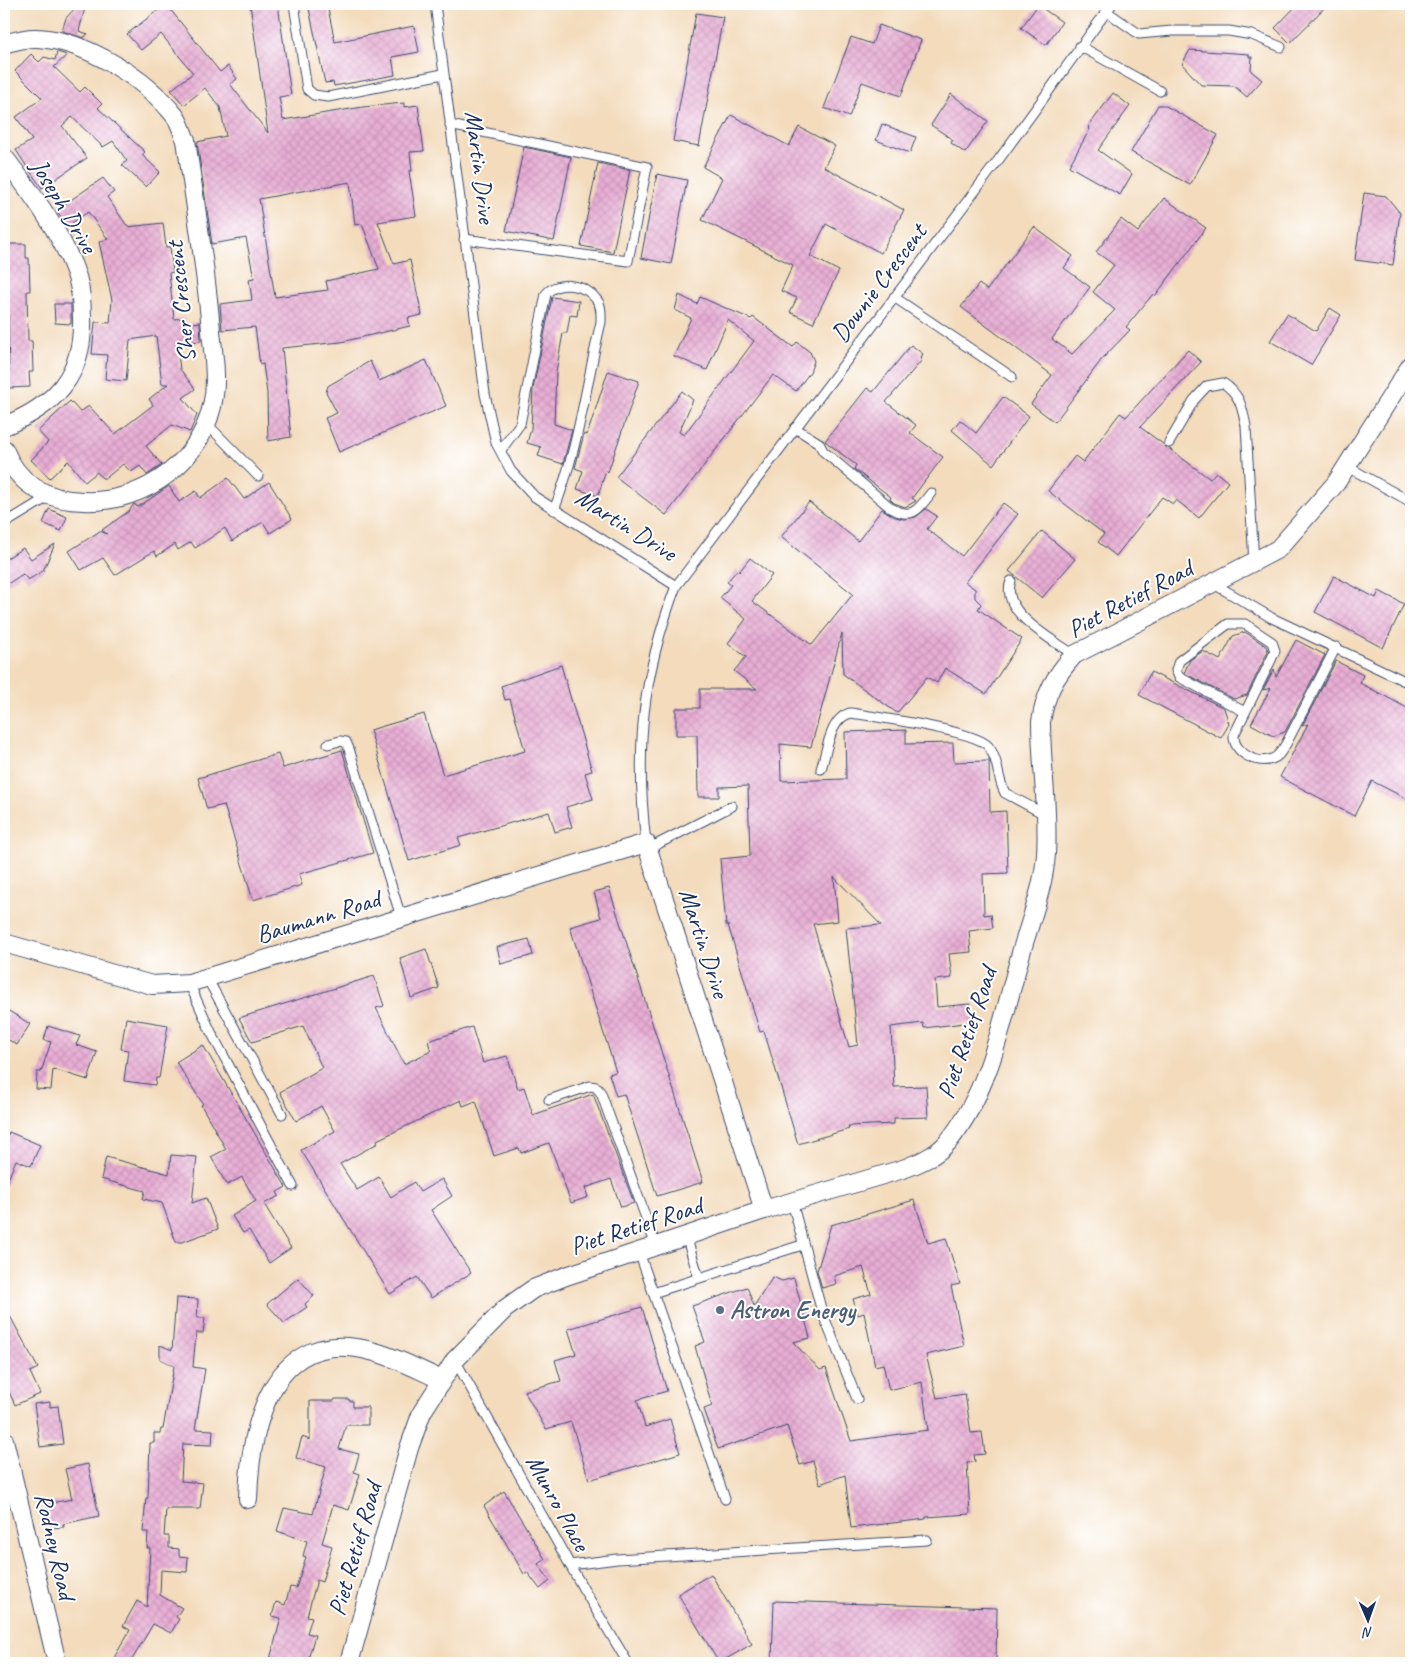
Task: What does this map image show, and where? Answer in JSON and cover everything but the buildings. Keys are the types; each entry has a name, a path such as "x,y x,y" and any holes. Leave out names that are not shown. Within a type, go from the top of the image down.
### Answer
{"street":[{"name":"Sher Crescent","path":"4,44 21,38 38,38 69,44 127,71 152,90 176,117 186,140 209,312 215,376 214,396 206,423 186,459 170,475 124,496 90,502 48,497 30,486 14,469 4,449"},
{"name":"Joseph Drive","path":"4,157 68,254 78,278 82,331 80,350 62,388 47,403 28,416 4,426"},
{"name":"Piet Retief Road","path":"349,1663 415,1430 422,1412 455,1360 505,1309 533,1289 764,1210 921,1162 946,1144 958,1129 986,1073 1005,1015 1046,856 1046,815 1041,743 1043,709 1053,680 1074,655 1214,584 1278,549 1302,524 1348,467 1411,365"},
{"name":"Baumann Road","path":"4,943 152,985 189,984 401,917 647,846"},
{"name":"Martin Drive","path":"647,846 764,1210"},
{"path":"248,1500 254,1452 270,1391 283,1372 300,1357 332,1347 370,1350 442,1380"},
{"name":"Rodney Road","path":"4,1440 58,1663"}],"lane":[{"path":"294,4 307,89 314,94 328,97 443,74"},
{"name":"Martin Drive","path":"435,4 485,394 496,443 511,471 535,497 676,586 660,629 643,711 640,770 647,846"},
{"path":"1109,8 1139,34 1172,31 1229,31 1252,35 1280,47"},
{"name":"Downie Crescent","path":"676,586 997,162 1109,8"},
{"path":"1080,46 1160,91"},
{"path":"450,125 647,167 628,261 464,239"},
{"path":"500,450 520,424 546,294 552,288 561,285 572,285 586,290 596,297 600,304 601,322 574,448 563,488 554,510"},
{"path":"894,297 1012,377"},
{"path":"1169,444 1194,400 1207,386 1223,382 1234,390 1242,406 1246,426 1254,563"},
{"path":"206,423 258,476"},
{"path":"795,428 819,443 824,451 891,508 904,515 911,514 931,493"},
{"path":"1348,467 1411,502"},
{"path":"4,524 48,497"},
{"path":"1011,581 1008,590 1013,608 1074,655"},
{"path":"1214,584 1253,608 1411,684"},
{"path":"1245,624 1253,608"},
{"path":"1245,712 1179,677 1176,670 1178,661 1228,624 1236,622 1245,624 1272,642 1275,651 1234,735 1237,748 1242,753 1265,760 1278,756 1336,647"},
{"path":"821,769 836,721 842,715 851,713 933,728 984,741 994,755 1005,793 1046,815"},
{"path":"328,744 340,741 346,742 350,749 401,917"},
{"path":"647,846 732,806"},
{"path":"207,978 282,1114"},
{"path":"189,984 203,1017 292,1186"},
{"path":"548,1100 590,1086 596,1087 600,1093 656,1246"},
{"path":"792,1202 802,1245 822,1312 856,1399"},
{"path":"686,1236 700,1278"},
{"path":"653,1293 802,1245"},
{"path":"639,1252 726,1499"},
{"name":"Munro Place","path":"455,1360 570,1565 628,1663"},
{"path":"570,1565 616,1559 927,1540"}],"place":[{"name":"Astron Energy","path":"720,1310"}]}
